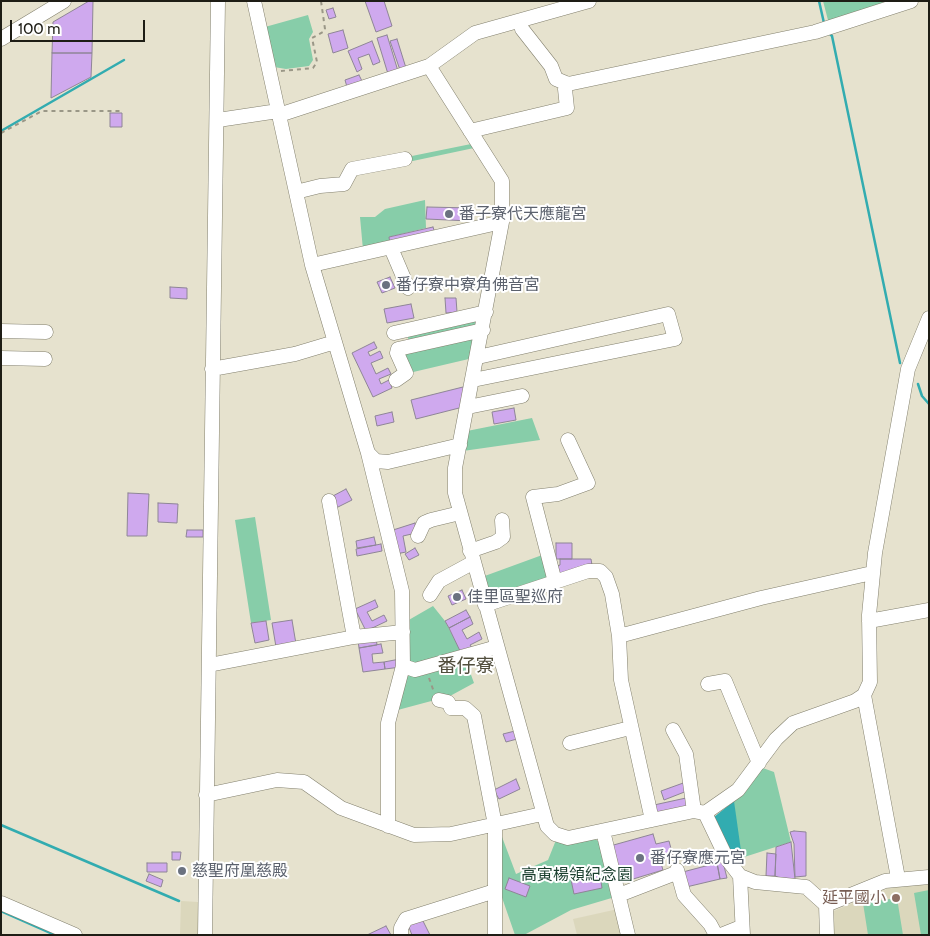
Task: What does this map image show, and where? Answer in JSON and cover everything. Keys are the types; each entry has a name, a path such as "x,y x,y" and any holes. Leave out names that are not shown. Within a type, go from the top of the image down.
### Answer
{"street":[{"path":"1,39 43,6 64,1"},
{"path":"206,935 206,795 212,369 218,120 218,1"},
{"path":"254,1 312,265 368,453 402,591 404,666 388,723 386,752 388,826"},
{"path":"218,120 279,113 429,66 476,33 589,1"},
{"path":"520,21 522,29 551,66 556,79 568,84 815,32 910,1"},
{"path":"429,66 502,182 502,222 460,445 455,493 542,814 547,826 555,834 568,838 699,812 738,790 776,739 793,723 855,701 864,695 870,682 869,621 872,573 908,370 929,318"},
{"path":"470,131 567,108 564,89 568,84"},
{"path":"296,192 320,186 344,184 352,169 405,158"},
{"path":"312,265 502,222"},
{"path":"391,248 408,288"},
{"path":"394,332 486,312"},
{"path":"473,380 675,339 668,314 478,357"},
{"path":"396,380 406,373 398,349 483,330"},
{"path":"1,331 46,332"},
{"path":"212,369 295,354 334,342"},
{"path":"1,358 45,359"},
{"path":"468,407 522,396"},
{"path":"556,582 533,496 558,494 588,483 568,440"},
{"path":"368,453 376,461 388,462 460,445"},
{"path":"329,502 354,637"},
{"path":"418,536 424,523 460,513"},
{"path":"430,595 439,581 472,556 503,537 502,520"},
{"path":"485,605 588,571 600,570 606,577 612,594 619,636 621,680 630,728 652,820"},
{"path":"619,636 761,598 872,573"},
{"path":"869,621 929,610"},
{"path":"209,664 354,637 403,632"},
{"path":"404,666 415,670 496,647"},
{"path":"708,684 725,681 759,763"},
{"path":"864,695 898,878"},
{"path":"439,700 448,702 451,708 465,708 474,716 495,824 496,935"},
{"path":"570,743 630,728"},
{"path":"673,730 686,754 699,812 727,859 740,876 755,882 806,887 826,905 827,935"},
{"path":"206,795 277,780 304,782 341,808 414,835 451,834 542,814"},
{"path":"603,831 628,935"},
{"path":"619,895 676,872 684,895 710,924 716,935"},
{"path":"721,935 742,931 740,876"},
{"path":"826,905 885,881 898,878 929,877"},
{"path":"401,935 401,928 406,919 495,892"},
{"path":"1,903 75,935"}],"path":[{"path":"269,69 286,72 313,68 317,62 312,38 324,32 325,29 321,1"},
{"path":"1,134 42,111 121,111"},
{"path":"426,667 431,688 439,700"}],"shaded area":[{"name":"延平國小","path":"929,882 929,935 833,935 834,911 894,886"},
{"path":"181,901 198,902 198,935 180,935"},
{"path":"618,909 623,935 577,935 573,919"}],"green space":[{"path":"823,1 898,1 829,24"},
{"path":"308,15 313,32 309,39 313,60 309,66 286,69 274,67 265,27"},
{"path":"471,144 474,148 408,162 407,157"},
{"path":"425,200 426,228 389,237 390,244 363,250 360,217 375,217 385,209"},
{"path":"480,318 473,358 409,373 400,353 411,350 407,334"},
{"path":"532,418 540,440 463,451 467,431"},
{"path":"255,517 271,620 251,623 235,520"},
{"path":"545,554 553,580 489,600 482,577"},
{"path":"433,606 445,621 462,654 410,667 407,621"},
{"path":"466,661 474,683 450,696 394,711 404,673"},
{"path":"760,767 774,772 791,842 735,860 734,801"},
{"name":"高寅楊領紀念園","path":"499,829 516,874 548,860 556,840 594,838 603,845 615,897 571,910 524,935 515,935 499,889"},
{"path":"929,890 929,935 921,935 914,893"},
{"path":"897,898 903,935 868,935 863,903"}],"water":[{"path":"734,801 742,858 735,860 714,817"}],"building":[{"path":"89,1 93,1 92,53 52,53 53,22"},
{"path":"365,1 384,1 392,26 376,32"},
{"path":"333,8 336,17 329,19 326,10"},
{"path":"343,30 348,48 333,53 328,34"},
{"path":"387,35 398,71 388,74 377,38"},
{"path":"397,39 406,68 400,70 390,41"},
{"path":"372,41 380,62 373,65 369,54 358,58 362,69 357,72 348,51"},
{"path":"52,53 92,53 91,77 51,98"},
{"path":"359,75 362,81 347,87 345,80"},
{"path":"110,113 122,113 122,127 110,127"},
{"name":"番子寮代天應龍宮","path":"427,207 471,208 471,221 426,219"},
{"path":"433,227 435,233 390,244 389,237"},
{"name":"番仔寮中寮角佛音宮","path":"390,277 395,288 382,293 377,282"},
{"path":"170,287 187,288 187,299 170,298"},
{"path":"445,298 456,298 457,312 446,313"},
{"path":"411,304 414,318 387,323 384,309"},
{"path":"374,342 377,348 368,352 370,356 380,351 383,358 371,363 376,374 388,368 391,374 379,379 381,384 389,380 392,388 373,397 352,353"},
{"path":"467,386 463,407 416,419 411,400"},
{"path":"514,408 516,420 494,424 492,412"},
{"path":"392,412 394,422 377,426 375,416"},
{"path":"346,489 352,500 336,508 331,497"},
{"path":"128,493 149,494 147,536 127,536"},
{"path":"158,503 178,504 177,523 158,522"},
{"path":"415,523 416,533 403,536 406,552 396,554 390,531"},
{"path":"187,530 203,530 203,537 186,537"},
{"path":"374,537 376,545 357,548 356,541"},
{"path":"556,543 572,543 572,559 556,559"},
{"path":"381,544 382,551 357,556 356,549"},
{"path":"415,548 419,555 409,560 405,554"},
{"path":"560,559 591,559 592,565 557,576 555,567 560,565"},
{"name":"佳里區聖巡府","path":"462,590 466,599 452,605 448,596"},
{"path":"375,600 378,607 367,612 372,621 384,615 387,621 366,631 355,609"},
{"path":"466,610 470,617 449,628 445,621"},
{"path":"470,617 473,624 462,630 467,639 479,632 482,639 470,645 472,648 461,653 449,628"},
{"path":"292,620 296,644 276,647 272,623"},
{"path":"266,621 269,640 255,643 251,623"},
{"path":"376,637 377,645 359,648 358,640"},
{"path":"381,644 383,653 372,654 373,663 384,662 385,669 363,672 359,648"},
{"path":"400,659 401,667 385,669 384,662"},
{"path":"515,731 517,739 506,742 503,734"},
{"path":"516,779 520,789 499,799 494,790"},
{"path":"686,782 687,791 664,800 661,791"},
{"path":"686,798 688,806 656,813 654,805"},
{"path":"790,832 806,832 806,876 795,877 794,844"},
{"name":"番仔寮應元宮","path":"653,834 656,844 669,841 673,856 660,860 663,870 620,883 610,846"},
{"path":"791,842 795,879 780,878 775,876 776,847"},
{"path":"172,852 181,852 180,860 172,860"},
{"path":"767,853 776,854 775,876 766,876"},
{"path":"723,862 727,878 720,879 717,863"},
{"path":"147,863 167,863 167,872 147,872"},
{"path":"717,863 720,879 682,888 679,873"},
{"path":"599,869 602,888 574,894 570,875"},
{"path":"149,874 163,880 161,887 146,881"},
{"path":"509,878 530,886 526,897 505,889"},
{"path":"422,919 430,935 412,935 408,925"},
{"path":"386,926 391,935 367,935"}],"waterway":[{"path":"819,1 824,23"},
{"path":"829,33 832,36 900,363"},
{"path":"1,131 124,60"},
{"path":"918,384 922,396 929,404"},
{"path":"1,825 179,901"},
{"path":"1,911 55,935"}],"place":[{"name":"番子寮代天應龍宮","path":"449,214"},
{"name":"番仔寮中寮角佛音宮","path":"386,285"},
{"name":"佳里區聖巡府","path":"457,597"},
{"name":"番仔寮應元宮","path":"640,858"},
{"name":"慈聖府凰慈殿","path":"182,871"},
{"name":"延平國小","path":"896,898"}],"district":[{"name":"番仔寮","path":"466,666"}]}
